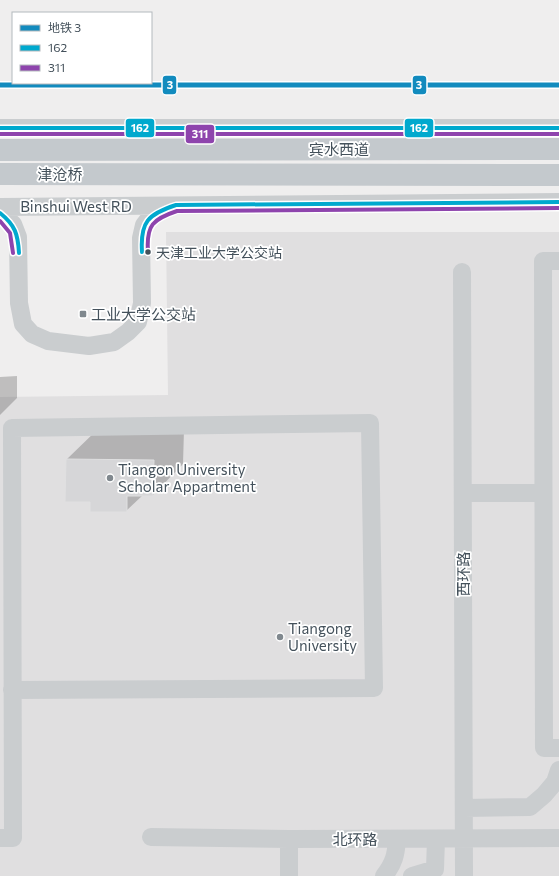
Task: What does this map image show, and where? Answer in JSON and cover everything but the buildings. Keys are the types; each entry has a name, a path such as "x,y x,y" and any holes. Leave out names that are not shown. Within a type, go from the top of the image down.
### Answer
{"main road":[{"name":"宾水西道","path":"119,149 559,149"},
{"name":"津沧桥","path":"0,150 119,149"},
{"name":"津沧桥","path":"0,174 119,174"},
{"name":"宾水西道","path":"119,174 559,175"}],"street":[{"path":"0,128 559,128"},
{"name":"Binshui West RD","path":"0,207 559,202"},
{"path":"0,213 13,224 18,237 19,302 23,324 32,334 48,341 90,346 114,342 128,332 138,322 142,302 141,238 144,225 151,216 156,213 176,206"},
{"path":"559,261 543,261 544,748 559,748"},
{"name":"西环路","path":"462,272 464,876"},
{"path":"0,838 13,838 12,690 12,428 370,423 374,688 12,690"},
{"path":"463,493 543,493"},
{"path":"464,808 530,807 544,795 555,782 559,770"},
{"name":"北环路","path":"151,837 288,839 559,838"},
{"path":"288,839 288,876"},
{"path":"384,876 392,866 396,851 397,839"},
{"path":"412,876 435,869 436,839"}],"shaded area":[{"name":"Tiangong University","path":"166,232 559,232 559,876 0,876 0,397 168,395"}],"metro line":[{"name":"3","path":"0,85 559,85"}],"transit line":[{"name":"162","path":"0,128 559,128"},
{"name":"311","path":"0,134 559,134"},
{"name":"162","path":"142,252 144,226 152,216 166,208 176,205 559,202"},
{"name":"311","path":"148,252 148,235 153,224 162,217 177,211 559,208"},
{"name":"162","path":"0,213 15,230 18,240 19,253"},
{"name":"311","path":"0,221 10,233 13,253"}],"place":[{"name":"天津工业大学公交站","path":"148,252"},
{"name":"工业大学公交站","path":"83,314"},
{"name":"Tiangon University Scholar Appartment","path":"110,478"},
{"name":"Tiangong University","path":"280,637"}]}
